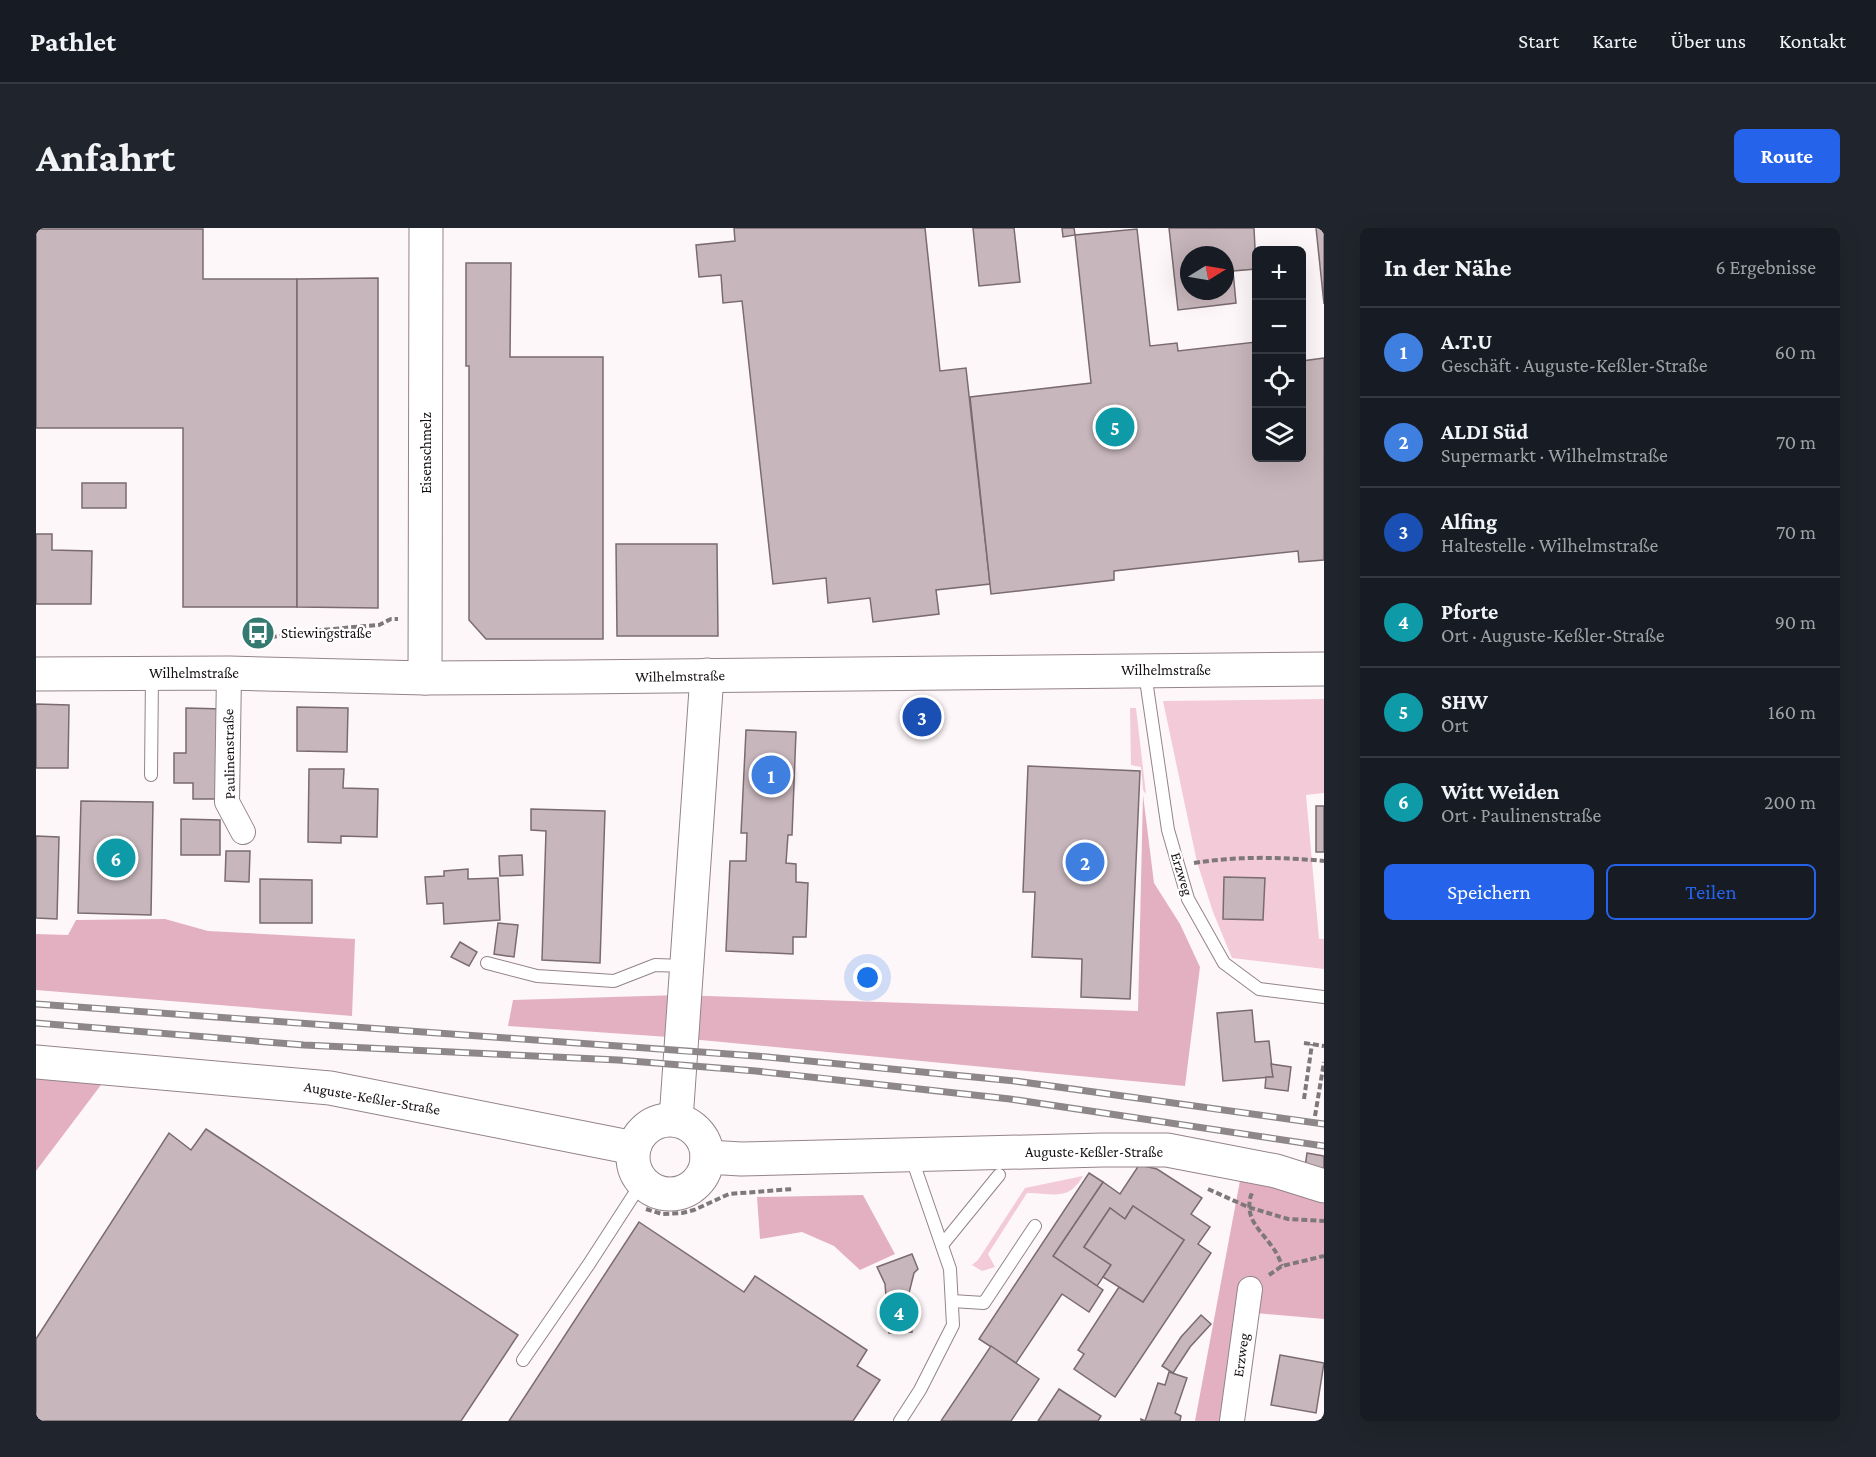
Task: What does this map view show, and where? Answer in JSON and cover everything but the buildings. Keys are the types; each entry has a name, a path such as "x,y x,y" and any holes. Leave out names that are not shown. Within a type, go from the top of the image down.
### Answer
{"street":[{"name":"Eisenschmelz","path":"425,678 426,228"},
{"name":"Wilhelmstraße","path":"36,674 229,673 425,678 1324,669"},
{"name":"Paulinenstraße","path":"229,673 227,802 243,832"},
{"path":"676,1120 707,675"},
{"name":"Auguste-Keßler-Straße","path":"36,1062 330,1088 634,1148"},
{"path":"664,1120 676,1120 687,1123 696,1130 704,1140 707,1157 704,1174 697,1183 676,1194 665,1194 644,1184 637,1174 634,1148 644,1130 653,1124 664,1120"},
{"name":"Auguste-Keßler-Straße","path":"707,1157 741,1159 1167,1150 1276,1171 1324,1186"},
{"name":"Erzweg","path":"1232,1421 1250,1289"}],"lane":[{"name":"Erzweg","path":"1145,670 1168,830 1188,899 1224,963 1259,989 1324,998"},
{"path":"151,775 152,674"},
{"path":"487,963 537,976 614,981 655,964 685,966"},
{"path":"900,1421 920,1390 952,1325 951,1269 910,1155"},
{"path":"942,1245 999,1175"},
{"path":"523,1360 633,1196 644,1184"},
{"path":"952,1301 984,1303 1035,1226"}],"path":[{"path":"258,633 259,639 320,630 379,626 391,619 426,619"},
{"path":"1197,862 1272,858 1324,861"},
{"path":"1304,1043 1324,1046"},
{"path":"1304,1099 1312,1044"},
{"path":"1316,1116 1324,1062"},
{"path":"1251,1196 1248,1207 1259,1233 1274,1248 1282,1266 1324,1256"}],"shaded area":[{"path":"1324,699 1324,793 1306,795 1319,939 1324,939 1324,969 1232,958 1213,912 1197,862 1163,701"},
{"path":"1130,708 1136,708 1146,794 1143,790 1141,767 1131,765"},
{"path":"1143,795 1154,883 1180,924 1200,967 1185,1086 669,1037 508,1026 513,1000 679,995 1138,1011"},
{"path":"165,919 208,931 355,939 352,1016 36,990 36,934 68,935 76,920"},
{"path":"36,1070 107,1077 36,1171"},
{"path":"1242,1170 1324,1199 1324,1319 1244,1312 1228,1421 1195,1421"},
{"path":"1083,1176 1072,1190 1066,1193 1027,1193 988,1254 995,1267 982,1271 972,1265 978,1260 1025,1188"},
{"path":"863,1195 895,1254 860,1270 834,1246 802,1232 760,1239 757,1197"}],"railway":[{"path":"36,1004 756,1056 1015,1081 1324,1124"},
{"path":"36,1023 304,1045 618,1060 756,1071 1010,1099 1324,1146"}],"place":[{"name":"SHW","path":"1115,427"},
{"name":"Stiewingstraße","path":"258,633"},
{"name":"Alfing","path":"922,717"},
{"name":"A.T.U","path":"771,775"},
{"name":"Witt Weiden","path":"116,858"},
{"name":"ALDI Süd","path":"1085,862"},
{"name":"Pforte","path":"899,1312"}]}
